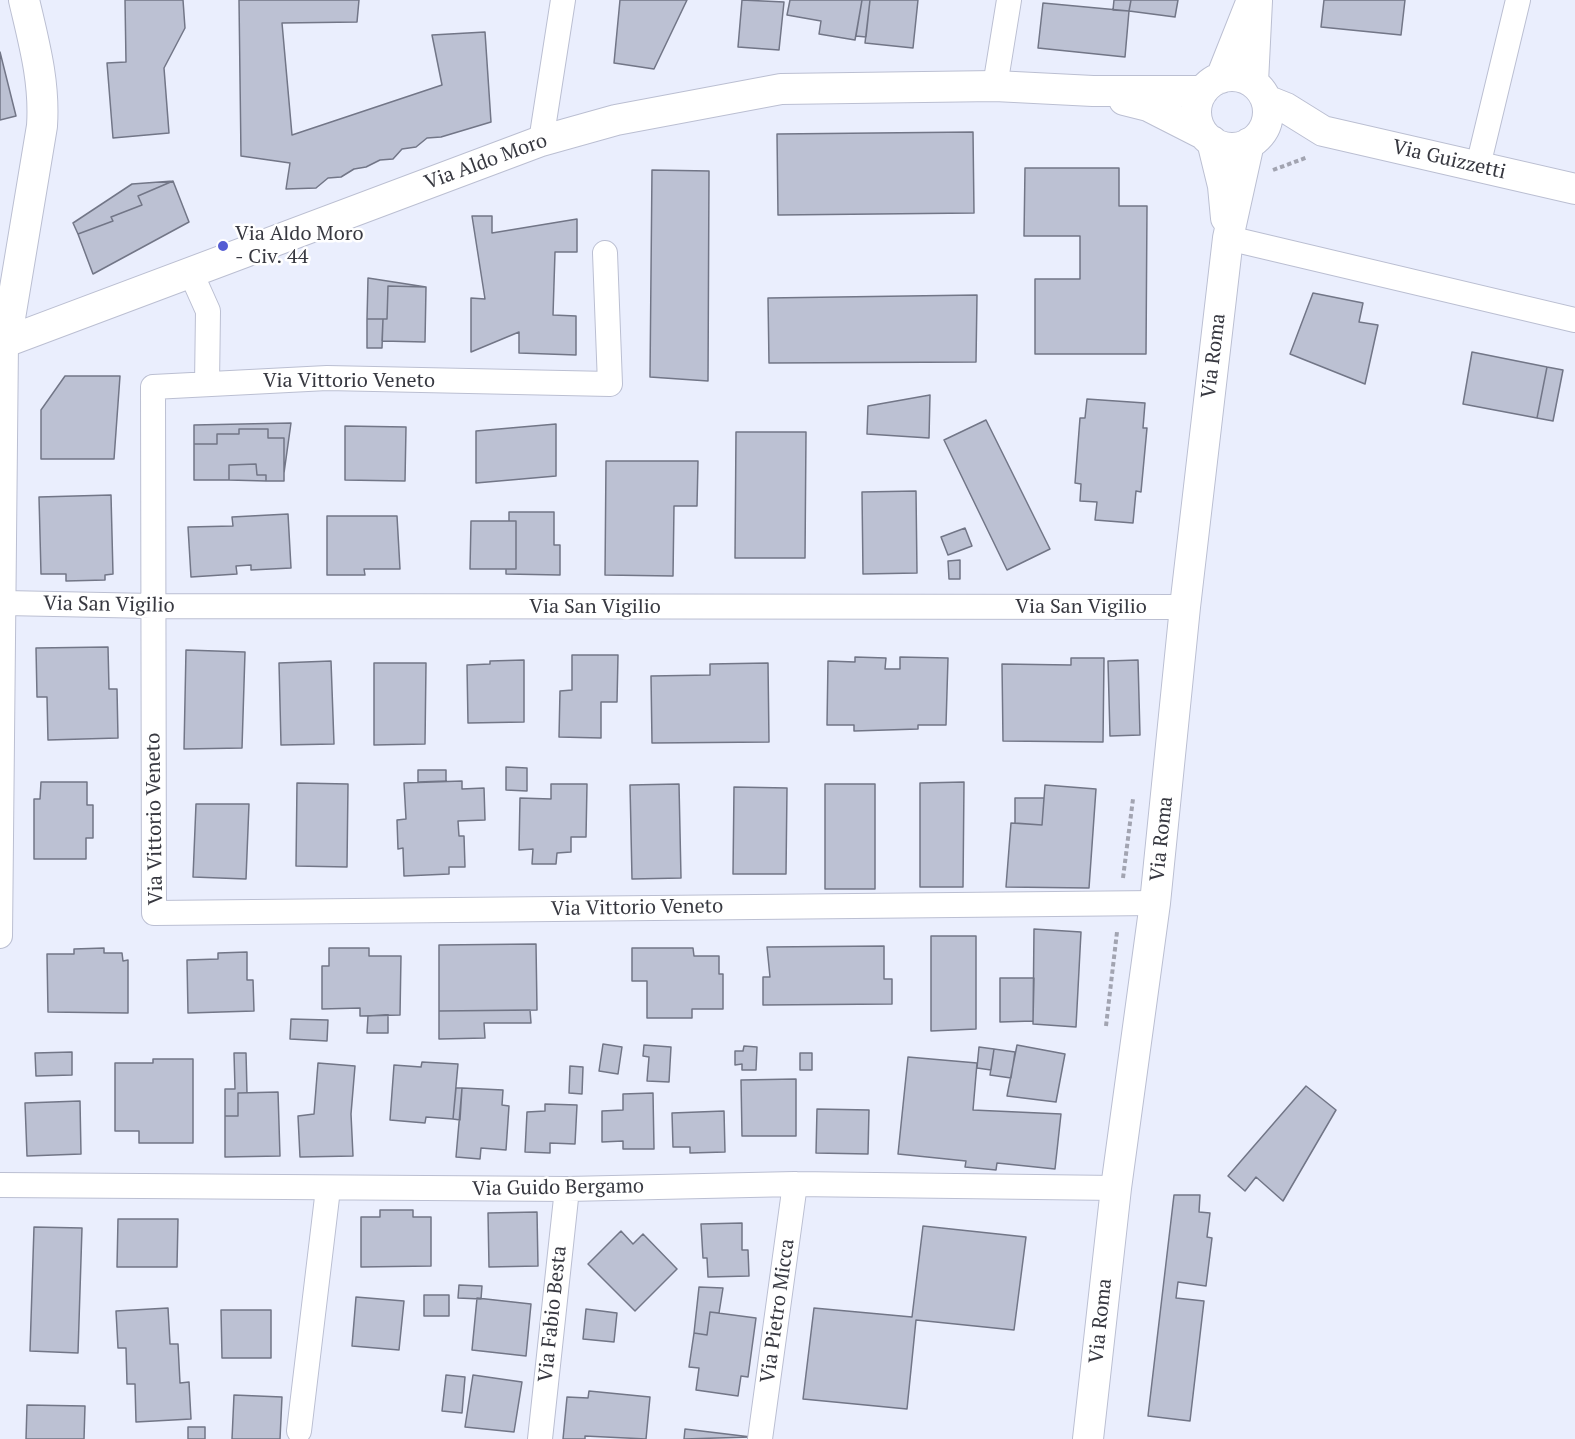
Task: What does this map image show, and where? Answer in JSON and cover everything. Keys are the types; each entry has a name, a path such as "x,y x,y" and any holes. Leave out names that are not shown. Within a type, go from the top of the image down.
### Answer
{"street":[{"path":"0,936 5,603 3,343 42,126 44,97 40,66 24,0"},
{"path":"541,141 563,0"},
{"path":"995,86 1010,0"},
{"path":"1255,0 1260,91 1267,123 1255,138 1233,148 1208,137 1196,112 1255,0"},
{"path":"1478,166 1518,0"},
{"path":"1212,84 1243,77 1260,91"},
{"name":"Via Aldo Moro","path":"3,343 541,141 616,120 781,89 995,86 1093,91 1212,84"},
{"name":"Via Aldo Moro","path":"1093,91 1148,106 1208,137"},
{"name":"Via Guizzetti","path":"1260,91 1286,108 1317,139"},
{"name":"Via Roma","path":"1208,137 1223,186 1228,238"},
{"name":"Via Guizzetti","path":"1255,138 1317,139 1478,166 1575,189"},
{"name":"Via Roma","path":"1088,1439 1116,1188 1155,903 1185,608 1228,238 1255,138"},
{"path":"1228,238 1575,320"},
{"name":"Via Vittorio Veneto","path":"605,253 610,384 327,378 153,387 154,913 1155,903"},
{"path":"191,273 208,311 207,384"},
{"name":"Via San Vigilio","path":"5,603 153,606 1185,608"},
{"name":"Via Guido Bergamo","path":"0,1185 567,1189 795,1184 1116,1188"},
{"name":"Via Pietro Micca","path":"760,1439 795,1184"},
{"path":"299,1431 328,1189"},
{"name":"Via Fabio Besta","path":"540,1439 567,1189"}],"path":[{"path":"1271,171 1308,157 1317,139"}],"building":[{"path":"125,0 183,0 185,28 164,68 169,133 113,138 107,63 126,62"},
{"path":"239,0 359,0 357,22 282,23 292,135 442,85 432,35 485,32 491,122 441,137 427,138 416,147 402,149 393,159 380,160 366,167 354,169 341,177 328,178 316,188 286,189 290,163 241,156"},
{"path":"620,0 687,0 654,69 614,63"},
{"path":"742,0 784,2 779,50 738,47"},
{"path":"790,0 862,0 855,40 819,34 821,21 787,15"},
{"path":"862,0 870,0 866,37 856,36"},
{"path":"870,0 918,0 913,48 865,43"},
{"path":"1114,0 1131,0 1129,11 1113,10"},
{"path":"1131,0 1178,0 1175,17 1129,11"},
{"path":"1324,0 1405,0 1401,35 1321,27"},
{"path":"1043,3 1129,11 1125,57 1038,48"},
{"path":"0,52 16,116 0,120"},
{"path":"973,132 974,213 778,215 777,134"},
{"path":"1025,168 1119,168 1119,206 1147,206 1146,354 1035,354 1035,279 1080,279 1080,236 1024,236"},
{"path":"652,170 709,171 708,381 650,377"},
{"path":"173,181 189,222 93,274 78,234 113,221 111,217 142,205 138,196"},
{"path":"173,181 138,196 142,205 111,217 113,221 78,234 73,223 132,184"},
{"path":"472,216 492,216 492,233 577,219 577,252 555,252 553,315 576,316 576,355 519,353 519,332 471,352 471,298 485,299"},
{"path":"368,278 426,287 388,286 387,319 367,319"},
{"path":"388,286 426,287 425,342 382,341 383,319 387,319"},
{"path":"1313,293 1363,303 1359,322 1378,325 1365,384 1290,354"},
{"path":"977,295 976,362 769,363 768,298"},
{"path":"367,319 383,319 382,348 367,348"},
{"path":"1472,352 1547,367 1537,418 1463,404"},
{"path":"1547,367 1563,370 1553,421 1537,418"},
{"path":"65,376 120,376 114,459 41,459 41,410"},
{"path":"930,395 929,438 867,434 868,406"},
{"path":"1087,399 1145,403 1143,428 1147,428 1141,492 1136,491 1133,523 1095,520 1097,502 1080,501 1081,484 1075,483 1080,418 1085,418"},
{"path":"986,420 1050,549 1007,570 944,440"},
{"path":"291,423 284,473 284,438 268,438 268,429 239,429 239,434 217,434 217,444 194,444 194,425"},
{"path":"556,424 556,476 476,483 476,431"},
{"path":"345,426 406,427 405,481 345,480"},
{"path":"239,429 268,429 268,438 284,438 284,481 266,481 266,475 257,475 256,464 229,465 229,480 194,480 194,444 217,444 217,434 239,434"},
{"path":"736,432 806,432 805,558 735,558"},
{"path":"606,461 698,461 697,506 674,506 673,576 605,575"},
{"path":"256,464 257,475 266,475 266,481 229,480 229,465"},
{"path":"916,491 917,573 863,574 862,492"},
{"path":"111,495 113,574 105,575 105,580 66,581 66,574 41,574 39,497"},
{"path":"509,512 554,512 554,545 560,545 560,575 506,574 506,569 516,569 516,521 509,521"},
{"path":"288,514 291,568 251,570 251,565 236,566 237,574 191,577 188,527 233,526 232,517"},
{"path":"327,516 397,516 400,569 364,569 365,575 327,575"},
{"path":"471,521 516,521 516,569 470,569"},
{"path":"965,528 972,546 948,555 941,537"},
{"path":"960,560 960,579 949,579 948,561"},
{"path":"108,647 109,689 117,689 118,738 48,740 47,697 37,697 36,648"},
{"path":"186,650 245,652 242,748 184,749"},
{"path":"572,655 618,655 617,702 601,702 601,738 559,737 560,691 572,690"},
{"path":"855,657 886,658 885,669 900,669 900,657 948,658 946,725 918,725 918,729 854,731 854,725 827,725 828,661 855,662"},
{"path":"1071,658 1104,658 1103,742 1003,741 1002,664 1071,665"},
{"path":"524,660 524,722 468,723 467,665 490,664 490,661"},
{"path":"1138,660 1140,735 1110,736 1108,661"},
{"path":"331,661 334,744 281,745 279,663"},
{"path":"374,663 426,663 425,744 374,745"},
{"path":"768,663 769,742 652,743 651,676 710,675 710,664"},
{"path":"506,767 527,768 527,791 506,790"},
{"path":"418,770 446,770 446,781 418,782"},
{"path":"462,781 462,789 484,788 485,820 458,821 459,836 464,836 465,867 449,867 449,874 404,876 403,848 398,849 397,820 406,819 404,783"},
{"path":"41,782 87,782 87,805 93,805 93,838 86,838 86,859 34,859 34,799 40,799"},
{"path":"964,782 963,887 920,887 920,783"},
{"path":"297,783 348,784 347,867 296,866"},
{"path":"551,784 587,784 586,837 571,837 571,852 557,853 556,864 532,864 533,849 519,850 520,798 551,799"},
{"path":"679,784 681,878 632,879 630,785"},
{"path":"825,784 875,784 875,889 825,889"},
{"path":"1045,785 1096,789 1089,888 1006,887 1011,823 1042,825"},
{"path":"734,787 787,788 786,874 733,874"},
{"path":"1015,798 1044,798 1042,825 1015,823"},
{"path":"196,804 249,804 246,879 193,877"},
{"path":"1034,929 1081,932 1076,1027 1033,1024"},
{"path":"931,936 976,936 976,1029 931,1031"},
{"path":"536,944 537,1010 439,1011 439,945"},
{"path":"884,946 884,979 892,979 892,1004 763,1005 763,977 770,977 767,947"},
{"path":"104,948 104,953 122,953 123,961 128,960 128,1013 48,1012 47,954 74,954 74,949"},
{"path":"329,948 369,948 369,956 401,956 400,1015 360,1016 360,1008 322,1009 322,966 329,966"},
{"path":"632,948 693,948 694,956 719,956 719,974 723,974 723,1009 692,1009 692,1018 647,1018 647,981 632,981"},
{"path":"247,952 247,980 253,980 254,1011 188,1013 187,960 218,959 218,953"},
{"path":"1000,978 1034,978 1033,1021 1000,1022"},
{"path":"530,1010 531,1023 484,1023 485,1038 439,1039 439,1011"},
{"path":"388,1015 388,1033 367,1033 368,1016"},
{"path":"291,1019 328,1020 327,1041 290,1039"},
{"path":"603,1044 622,1047 618,1074 599,1071"},
{"path":"644,1045 671,1047 669,1082 647,1081 649,1057 643,1056"},
{"path":"1017,1045 1065,1054 1056,1102 1007,1096"},
{"path":"744,1046 757,1047 756,1070 742,1070 742,1064 735,1065 735,1051 743,1051"},
{"path":"979,1047 994,1049 991,1070 977,1068"},
{"path":"994,1049 1015,1052 1011,1078 990,1075"},
{"path":"72,1052 72,1075 36,1076 35,1053"},
{"path":"234,1053 246,1053 247,1093 238,1093 238,1116 225,1116 225,1089 235,1089"},
{"path":"800,1053 812,1053 812,1070 800,1070"},
{"path":"908,1057 977,1063 973,1110 1061,1114 1055,1169 997,1163 996,1170 965,1167 966,1161 898,1154"},
{"path":"153,1059 193,1059 193,1143 139,1143 139,1131 115,1131 115,1063 153,1063"},
{"path":"422,1062 458,1064 453,1119 426,1117 425,1123 390,1120 394,1065 421,1067"},
{"path":"318,1063 355,1066 351,1114 353,1156 300,1157 298,1116 314,1114"},
{"path":"570,1066 583,1067 582,1094 569,1093"},
{"path":"796,1079 796,1136 742,1136 741,1080"},
{"path":"1306,1086 1336,1110 1283,1201 1256,1177 1245,1191 1228,1176"},
{"path":"456,1088 462,1088 460,1120 453,1119"},
{"path":"462,1088 503,1090 502,1105 509,1106 506,1150 481,1148 480,1159 456,1157"},
{"path":"278,1092 280,1156 225,1157 225,1116 238,1116 238,1093"},
{"path":"653,1093 654,1149 623,1149 623,1141 602,1142 602,1111 623,1110 623,1094"},
{"path":"80,1101 81,1154 27,1156 25,1103"},
{"path":"545,1104 577,1105 575,1144 550,1143 550,1153 525,1152 527,1112 545,1111"},
{"path":"817,1109 869,1110 868,1154 816,1153"},
{"path":"724,1111 725,1152 690,1153 690,1147 673,1147 672,1113"},
{"path":"1174,1195 1200,1195 1199,1212 1210,1213 1207,1237 1212,1238 1206,1286 1178,1282 1176,1298 1204,1301 1190,1421 1148,1416"},
{"path":"380,1210 413,1210 413,1217 431,1217 431,1266 361,1267 361,1217 380,1217"},
{"path":"537,1212 538,1266 489,1267 488,1213"},
{"path":"118,1219 178,1219 177,1267 117,1267"},
{"path":"742,1223 742,1250 748,1250 749,1276 708,1277 707,1258 703,1258 701,1224"},
{"path":"923,1226 1026,1237 1014,1330 916,1320 907,1409 803,1399 814,1308 912,1317"},
{"path":"34,1227 82,1228 78,1353 30,1351"},
{"path":"621,1231 633,1244 643,1234 677,1269 635,1311 588,1264"},
{"path":"459,1285 482,1286 481,1299 458,1298"},
{"path":"699,1287 723,1288 719,1313 710,1312 707,1335 694,1333"},
{"path":"424,1295 449,1295 449,1316 424,1316"},
{"path":"356,1297 404,1301 399,1350 352,1346"},
{"path":"477,1298 531,1304 526,1356 472,1350"},
{"path":"168,1308 170,1344 178,1344 180,1383 189,1382 191,1419 136,1422 135,1384 127,1384 126,1348 118,1348 116,1311"},
{"path":"586,1309 617,1313 614,1342 583,1339"},
{"path":"221,1310 271,1310 271,1358 222,1358"},
{"path":"710,1312 756,1318 748,1377 741,1376 738,1396 696,1390 699,1368 689,1367 694,1333 707,1335"},
{"path":"446,1375 465,1377 462,1413 442,1411"},
{"path":"473,1375 522,1382 514,1432 465,1427"},
{"path":"589,1391 650,1397 646,1439 585,1436 585,1439 563,1439 567,1397 588,1398"},
{"path":"234,1395 282,1397 280,1439 232,1439"},
{"path":"27,1405 85,1406 84,1439 26,1439"},
{"path":"188,1427 205,1427 205,1439 188,1439"},
{"path":"685,1429 751,1437 684,1439"}],"place":[{"name":"Via Aldo Moro - Civ. 44","path":"223,246"}]}
